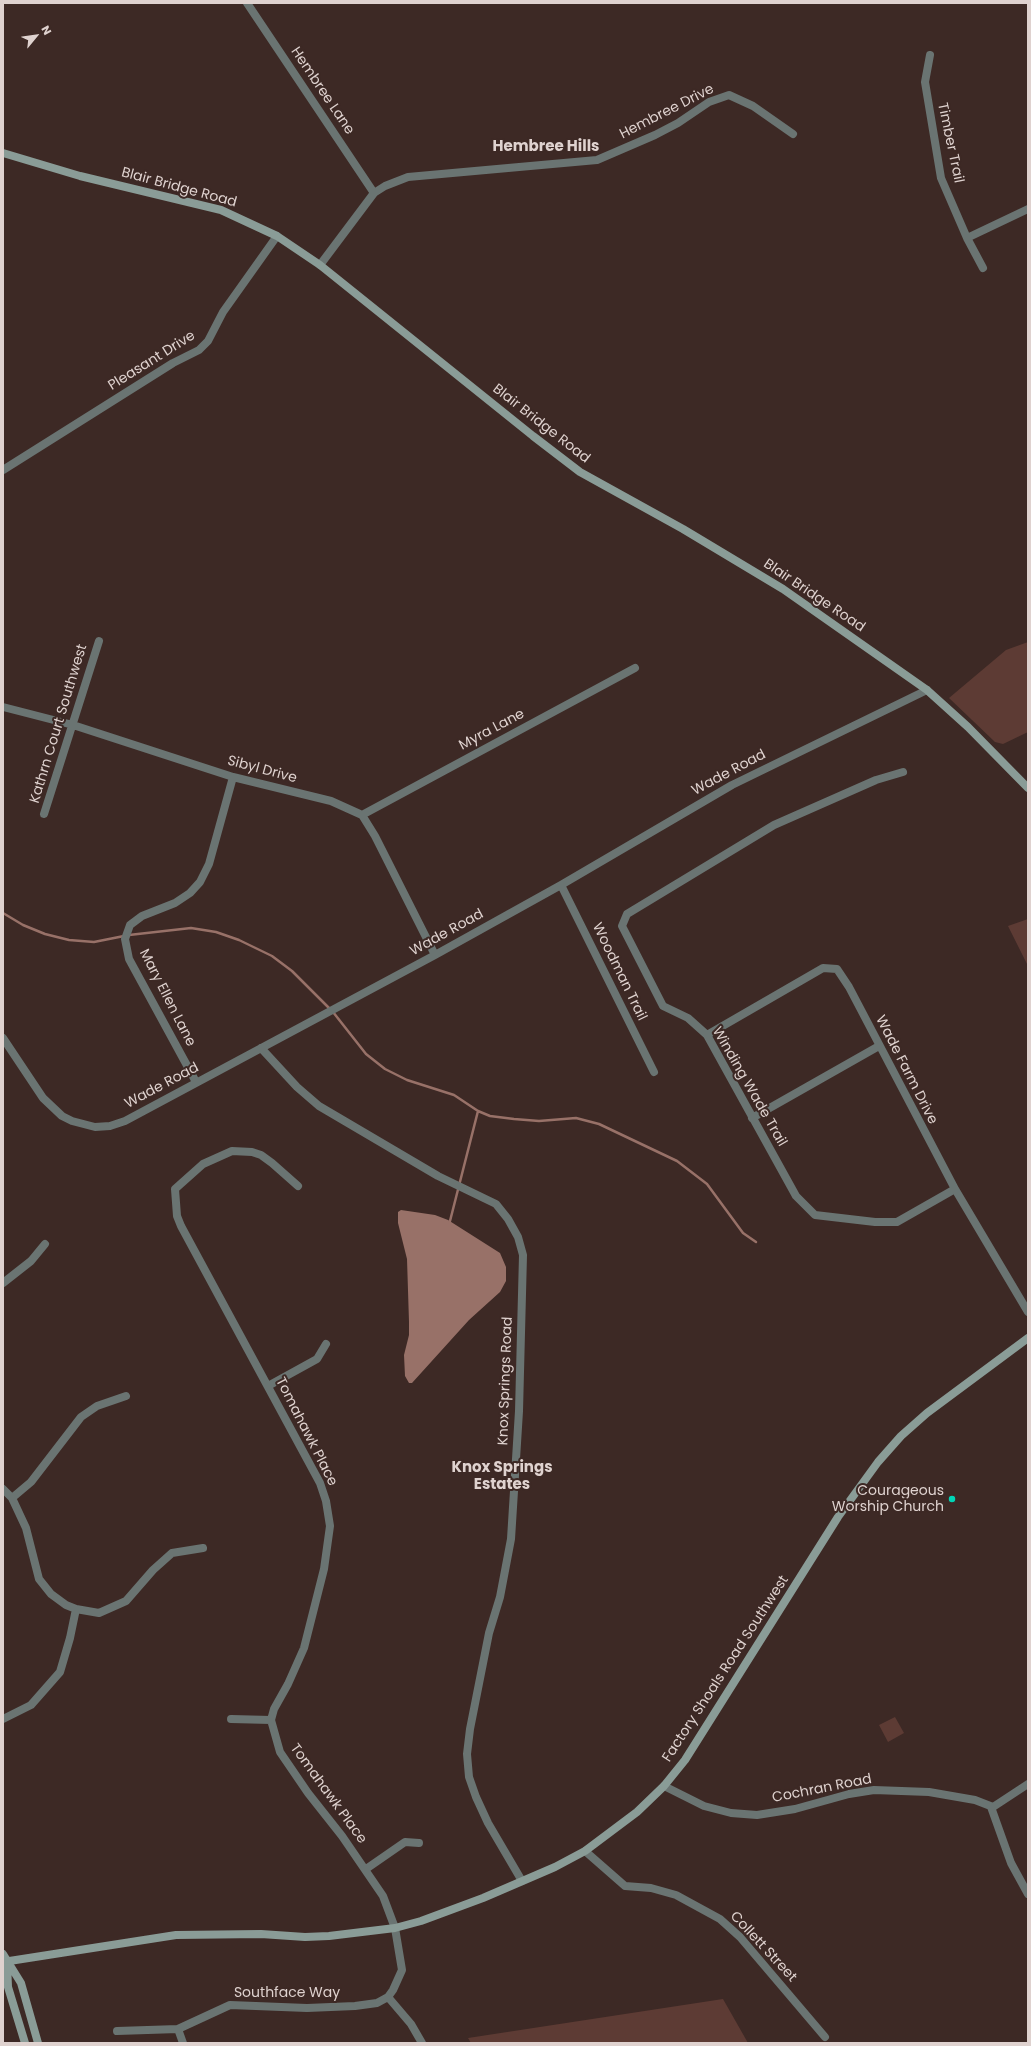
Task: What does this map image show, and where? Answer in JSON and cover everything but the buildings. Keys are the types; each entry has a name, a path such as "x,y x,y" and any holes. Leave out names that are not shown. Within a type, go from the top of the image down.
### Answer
{"street":[{"name":"Hembree Lane","path":"247,3 374,193"},
{"name":"Timber Trail","path":"930,55 925,82 941,178 967,238 983,268"},
{"name":"Hembree Drive","path":"320,265 374,193 385,186 408,177 597,160 655,135 678,123 709,102 729,95 753,106 793,134"},
{"name":"Blair Bridge Road","path":"3,153 80,176 221,210 277,236 320,265 580,472 683,529 783,589 927,690 973,732 1028,788"},
{"path":"967,238 1028,209"},
{"name":"Pleasant Drive","path":"3,470 173,363 199,350 208,340 223,312 277,236"},
{"name":"Kathrn Court Southwest","path":"44,814 99,641"},
{"name":"Myra Lane","path":"362,815 635,668"},
{"name":"Wade Road","path":"3,1038 32,1083 49,1105 62,1116 72,1122 95,1127 110,1126 125,1121 435,955 562,885 732,785 927,690"},
{"name":"Sibyl Drive","path":"3,707 73,725 233,777 331,801 362,815"},
{"name":"Winding Wade Trail","path":"903,772 876,780 774,825 627,914 622,926 663,1006 688,1018 707,1035 796,1196 815,1215 875,1222 897,1222 955,1190"},
{"name":"Mary Ellen Lane","path":"196,1082 129,959 125,939 130,925 142,916 175,903 190,892 200,882 209,864 233,777"},
{"path":"362,815 376,836 435,955"},
{"name":"Woodman Trail","path":"562,885 654,1072"},
{"name":"Wade Farm Drive","path":"707,1035 823,968 838,969 850,987 879,1046 955,1190 1028,1312"},
{"path":"752,1118 879,1046"},
{"name":"Knox Springs Road","path":"261,1048 318,1106 438,1176 496,1204 508,1219 520,1243 523,1255 523,1271 519,1411 512,1539 500,1597 489,1633 470,1729 467,1754 469,1777 476,1797 488,1823 522,1881"},
{"name":"Tomahawk Place","path":"298,1186 261,1155 242,1151 227,1153 203,1164 175,1189 177,1216 320,1483 326,1501 330,1526 324,1569 304,1648 288,1684 274,1709 272,1720 280,1752 366,1868 383,1896 395,1928"},
{"path":"3,1283 31,1261 45,1244"},
{"name":"Factory Shoals Road Southwest","path":"4,1959 176,1935 261,1934 305,1937 329,1936 395,1928 447,1912 522,1881 585,1851 638,1812 664,1786 689,1754 838,1517 878,1462 901,1436 927,1413 1028,1338"},
{"path":"268,1386 317,1359 326,1344"},
{"path":"12,1498 31,1482 81,1417 97,1406 126,1396"},
{"path":"3,1489 12,1498 26,1528 39,1579 51,1594 66,1605 76,1609 99,1613 126,1601 153,1570 172,1552 203,1548"},
{"path":"3,1719 31,1706 60,1672 70,1638 76,1609"},
{"path":"231,1719 272,1720"},
{"path":"1028,1784 1016,1793 991,1807 1011,1863 1028,1894"},
{"name":"Cochran Road","path":"664,1786 704,1806 731,1813 757,1815 795,1809 849,1794 874,1790 930,1792 975,1800 991,1807"},
{"path":"366,1868 405,1842 419,1843"},
{"name":"Collett Street","path":"585,1851 625,1886 651,1888 676,1895 720,1919 740,1937 825,2037"},
{"path":"395,1928 402,1970 398,1981 388,1997 411,2024 422,2043"},
{"path":"4,1959 8,1987 24,2043"},
{"path":"4,1959 21,1983 38,2043"},
{"name":"Southface Way","path":"117,2031 178,2029 230,2005 307,2008 355,2006 377,2003 388,1997"},
{"path":"178,2029 183,2043"}],"shaded area":[{"path":"1028,642 1028,732 1003,744 995,742 949,698 1006,650"},
{"path":"1028,919 1028,966 1008,926"},
{"path":"401,1210 435,1215 448,1220 500,1253 506,1267 506,1281 500,1292 469,1320 412,1383 409,1383 405,1376 404,1355 409,1335 409,1322 407,1259 398,1223 398,1212"},
{"path":"895,1717 904,1733 888,1742 879,1725"},
{"path":"723,1999 748,2043 471,2043 468,2038"}],"waterway":[{"path":"3,913 23,925 45,934 69,940 94,942 124,936"},
{"path":"129,935 191,928 216,932 239,940 272,956 292,971 330,1009"},
{"path":"333,1012 366,1054 385,1069 407,1080 454,1095 478,1111 490,1116 539,1121 576,1118 599,1124 677,1161 707,1184 743,1233 756,1242"},
{"path":"450,1221 478,1111"}],"place":[{"name":"Courageous Worship Church","path":"952,1499"}],"district":[{"name":"Hembree Hills","path":"546,147"},
{"name":"Knox Springs Estates","path":"502,1476"}]}
